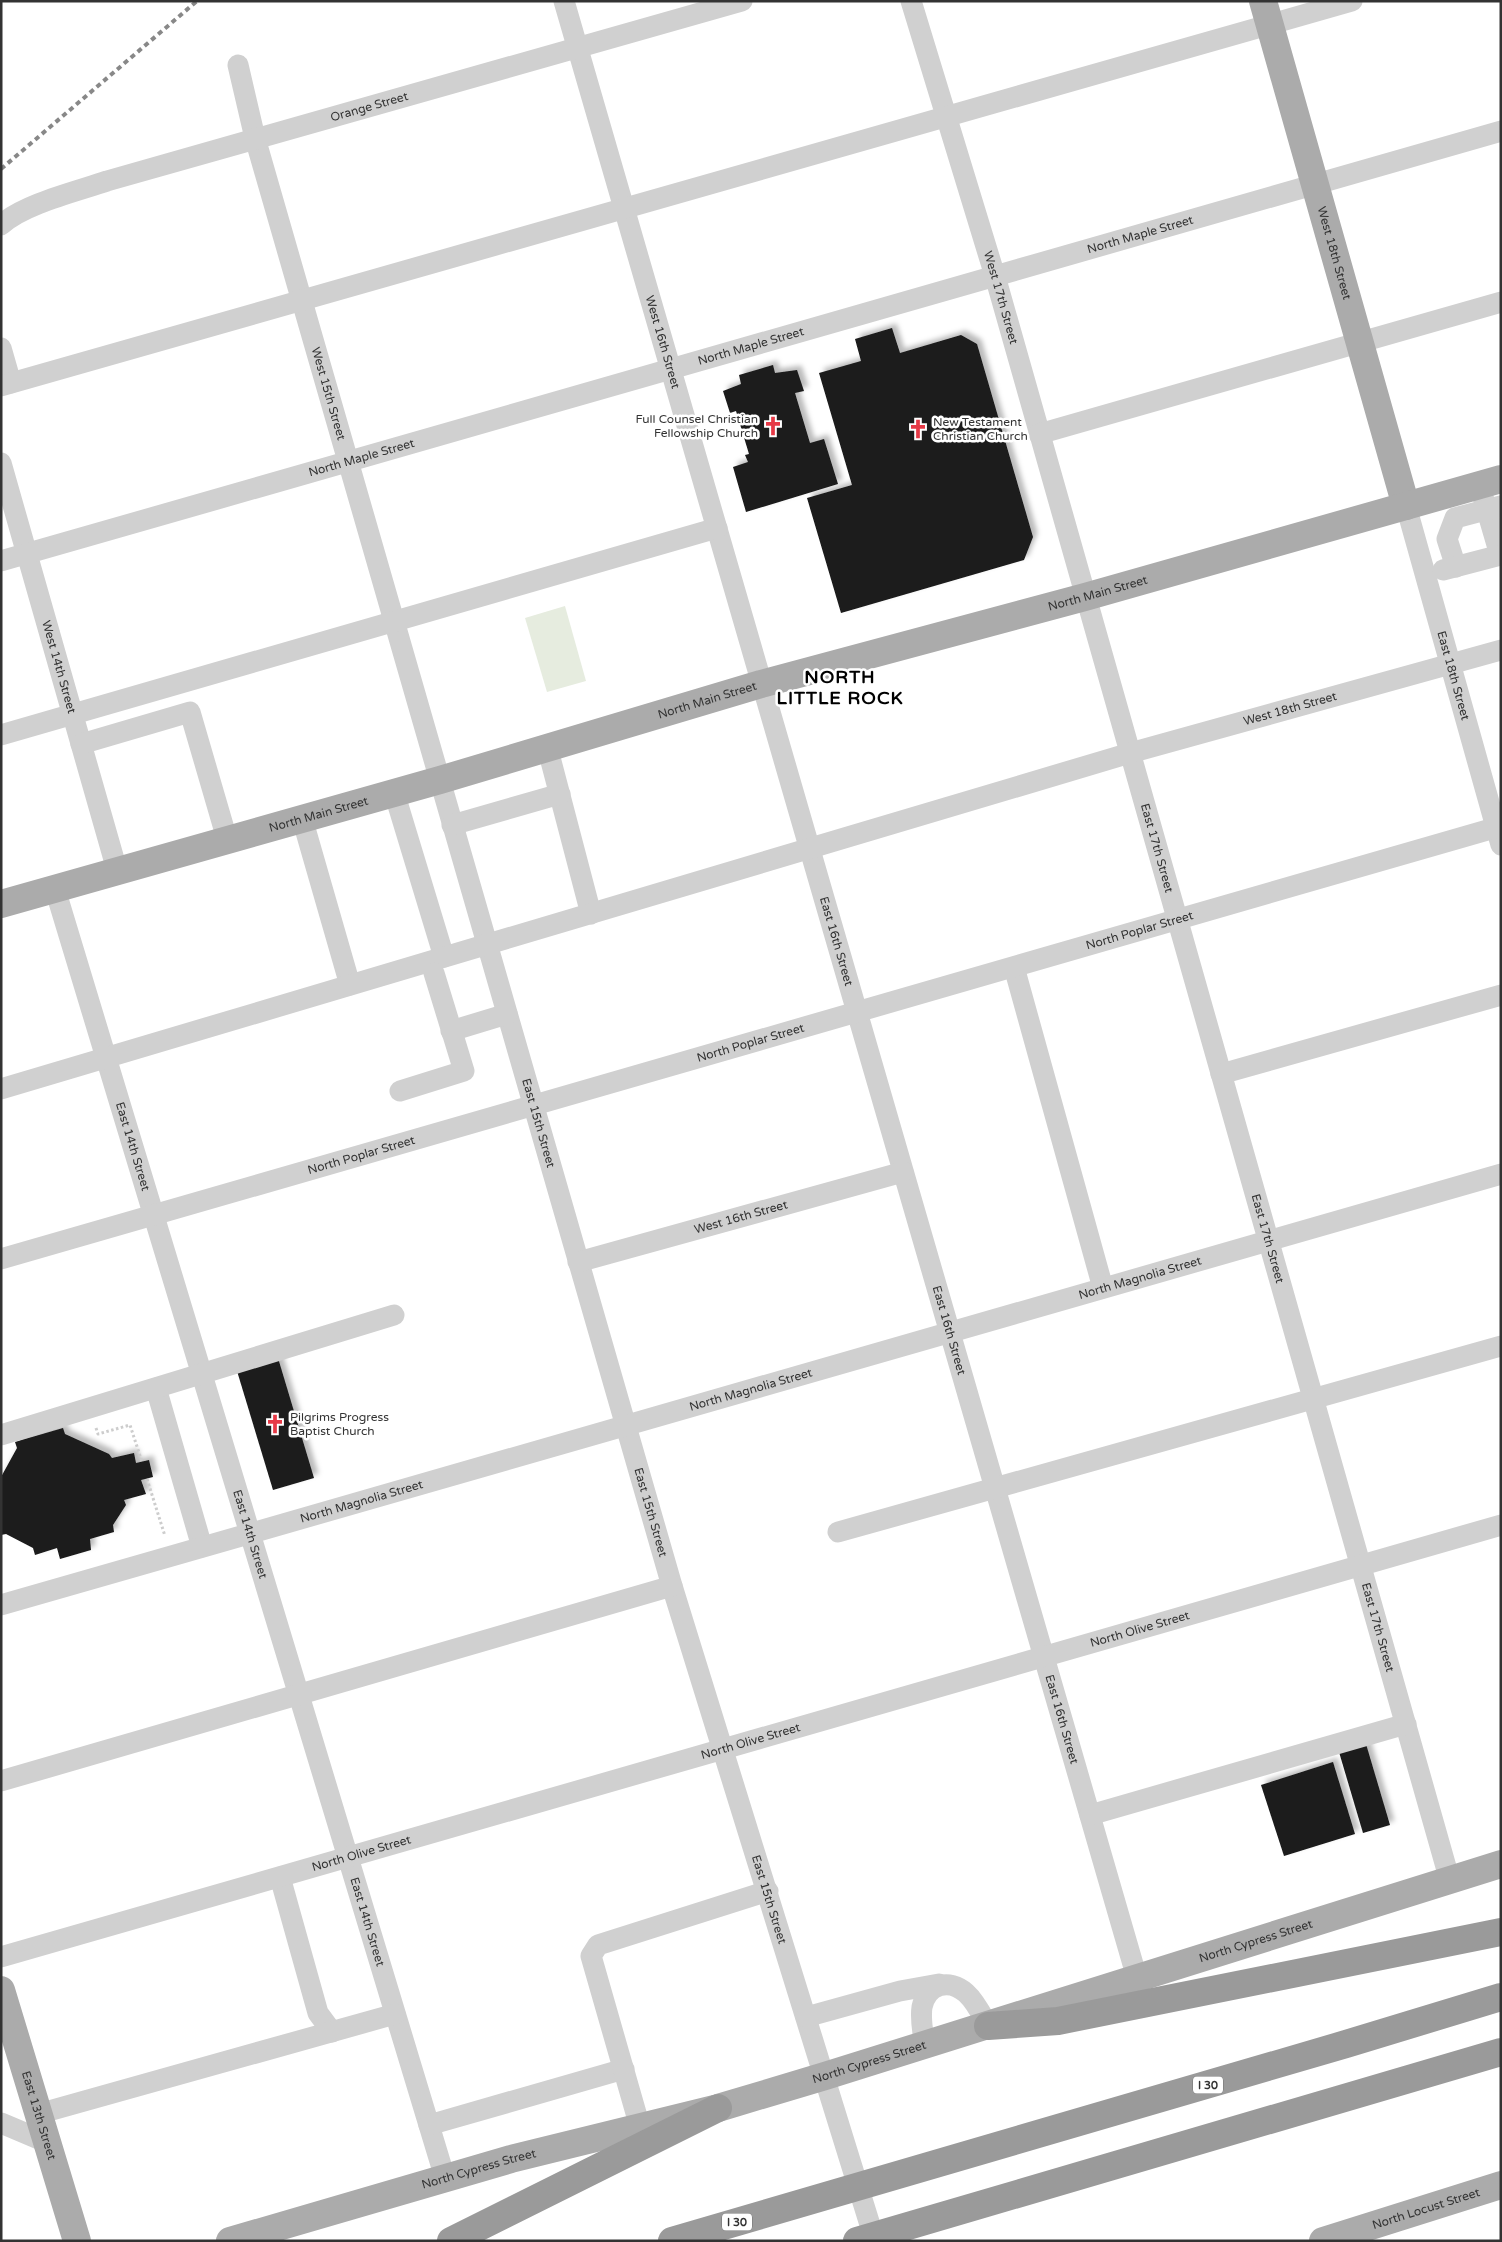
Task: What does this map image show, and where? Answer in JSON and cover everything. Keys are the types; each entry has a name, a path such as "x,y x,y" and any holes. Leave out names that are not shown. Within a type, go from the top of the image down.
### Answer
{"highway":[{"path":"988,2026 1058,2020 1501,1932"},
{"name":"I 30","path":"672,2241 1501,1997"},
{"path":"857,2241 1501,2052"},
{"path":"451,2241 718,2108"}],"main road":[{"name":"West 18th Street","path":"1266,13 1406,506"},
{"name":"North Main Street","path":"1,904 440,780 547,746 761,684 1086,597 1406,506 1492,495"},
{"name":"North Cypress Street","path":"230,2241 445,2178 718,2108 925,2046 1501,1864"},
{"name":"East 13th Street","path":"1,1990 77,2241"},
{"name":"North Locust Street","path":"1323,2241 1501,2186"}],"street":[{"name":"West 16th Street","path":"564,1 761,684"},
{"name":"Orange Street","path":"1,225 6,220 47,201 107,181 742,1"},
{"name":"West 17th Street","path":"911,1 995,276 1086,597"},
{"path":"1,348 6,385 947,116 1266,13 1352,1"},
{"name":"West 15th Street","path":"238,65 255,138 440,780"},
{"name":"North Maple Street","path":"1,562 1501,131"},
{"path":"1040,434 1501,302"},
{"name":"West 14th Street","path":"1,463 117,870"},
{"path":"1428,575 1500,555 1492,495 1455,518 1447,539 1456,567"},
{"name":"East 18th Street","path":"1406,506 1428,575 1450,663 1499,833"},
{"path":"1,735 716,528"},
{"name":"East 17th Street","path":"1086,597 1450,1880"},
{"name":"West 18th Street","path":"1,1089 350,985 439,965 487,944 1130,753 1501,650"},
{"name":"East 16th Street","path":"761,684 1137,1978"},
{"path":"81,744 190,712 227,839"},
{"path":"547,746 591,914"},
{"name":"East 15th Street","path":"440,780 672,1586 875,2241"},
{"path":"394,792 439,965 451,1031 464,1071 400,1091"},
{"path":"452,825 560,794"},
{"path":"302,818 350,985"},
{"name":"North Poplar Street","path":"1,1259 1177,920 1499,833"},
{"name":"East 14th Street","path":"55,889 445,2178"},
{"path":"1014,967 1103,1288"},
{"path":"1221,1074 1501,995"},
{"path":"451,1031 506,1014"},
{"name":"West 16th Street","path":"578,1262 903,1172"},
{"name":"North Magnolia Street","path":"1,1605 1501,1174"},
{"path":"1,1435 394,1315"},
{"path":"838,1532 1501,1346"},
{"path":"156,1388 202,1547"},
{"name":"North Olive Street","path":"1,1957 1501,1525"},
{"path":"1,1780 672,1586"},
{"path":"1090,1816 1406,1724"},
{"path":"280,1877 318,2013 332,2032"},
{"path":"640,2127 591,1956 598,1945 768,1891"},
{"path":"925,2046 921,2020 922,2006 929,1993 939,1984"},
{"path":"806,2017 900,1992 939,1984 949,1984 966,1993 988,2026"},
{"path":"38,2114 395,2014"},
{"path":"429,2124 624,2069"},
{"path":"1,2123 46,2142"}],"shaded area":[{"path":"565,606 586,681 547,692 525,618"}],"building":[{"name":"New Testament Christian Church","path":"892,328 900,353 961,335 977,344 1033,537 1024,560 841,613 807,498 852,485 819,373 861,361 855,339"},
{"name":"Full Counsel Christian Fellowship Church","path":"773,365 775,373 797,370 804,391 795,393 810,443 824,439 838,484 746,512 733,467 748,462 745,455 749,454 736,411 730,413 723,391 741,384 739,375"},
{"name":"Pilgrims Progress Baptist Church","path":"278,1358 314,1478 273,1490 237,1371"},
{"path":"63,1428 65,1434 109,1454 112,1458 134,1453 136,1463 149,1460 153,1477 141,1480 146,1494 124,1500 126,1505 113,1525 114,1532 90,1539 91,1550 60,1559 57,1548 35,1555 33,1548 6,1534 1,1535 1,1477 17,1448 15,1442"},
{"path":"1366,1744 1390,1825 1363,1833 1339,1752"},
{"path":"1333,1762 1355,1834 1284,1856 1261,1785"}],"railway":[{"path":"1,169 197,1"}],"place":[{"name":"Full Counsel Christian Fellowship Church","path":"773,426"},
{"name":"New Testament Christian Church","path":"918,429"},
{"name":"Pilgrims Progress Baptist Church","path":"275,1424"}],"district":[{"name":"NORTH LITTLE ROCK","path":"840,688"}]}
